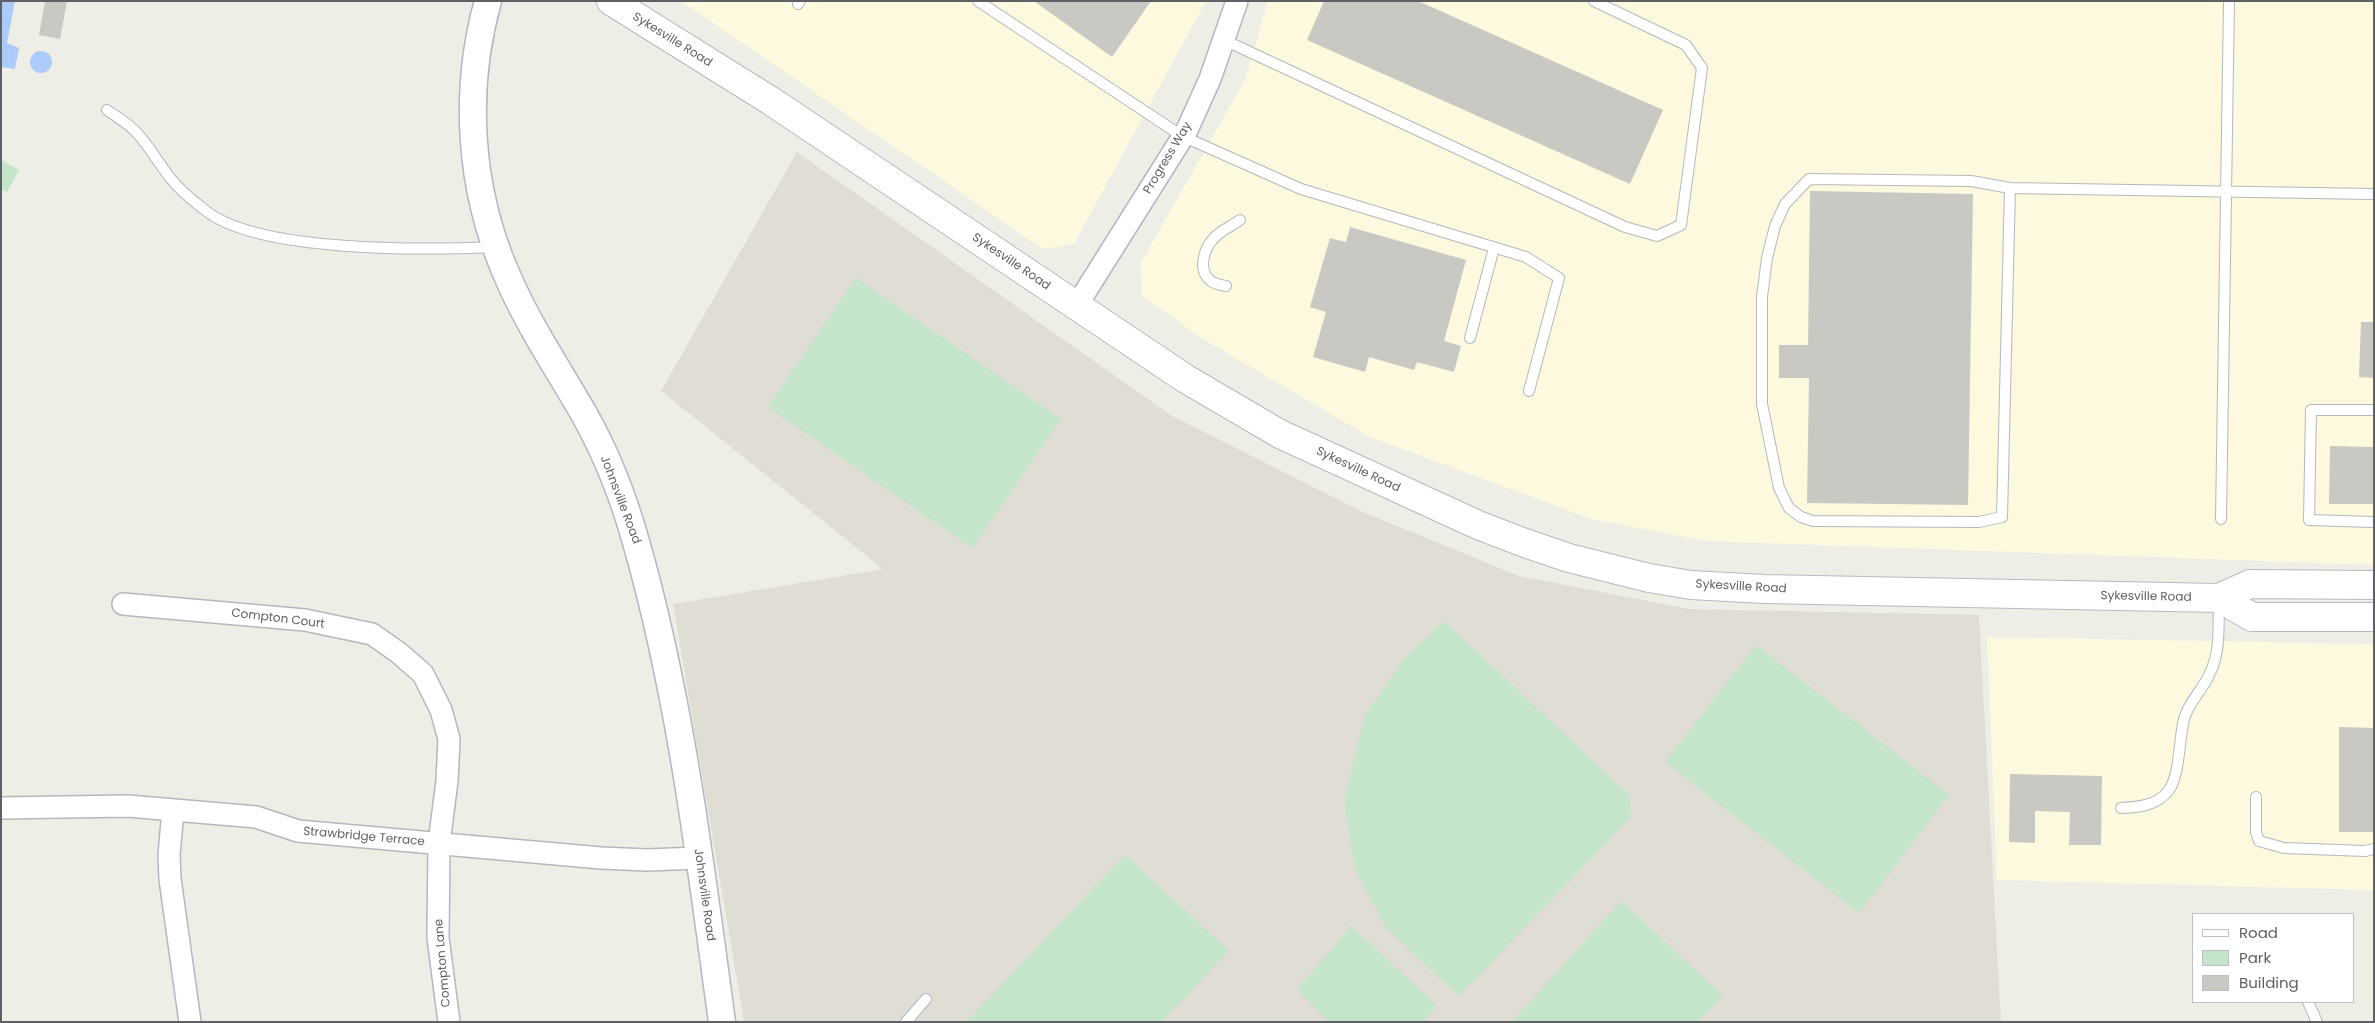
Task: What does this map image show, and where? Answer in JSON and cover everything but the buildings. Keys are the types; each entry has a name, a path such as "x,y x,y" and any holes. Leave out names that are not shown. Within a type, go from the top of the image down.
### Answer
{"main road":[{"name":"Sykesville Road","path":"611,1 770,101 1186,378 1280,434 1478,525 1530,545 1606,568 1649,578 1691,584 1764,589 2219,598 2250,584 2374,585"},
{"name":"Sykesville Road","path":"2219,598 2252,617 2374,617"}],"street":[{"name":"Johnsville Road","path":"488,1 478,36 472,90 472,126 490,234 506,275 527,317 585,416 605,459 636,539 664,652 699,858 722,1022"},
{"name":"Progress Way","path":"1077,305 1182,136 1210,79 1237,1"},
{"name":"Compton Court","path":"123,604 305,620 372,634 399,653 423,674 441,710 449,739 447,781 439,843"},
{"name":"Strawbridge Terrace","path":"1,808 128,806 256,817 298,831 600,858 647,860 699,858"},
{"path":"173,810 170,879 190,1022"},
{"name":"Compton Lane","path":"439,843 438,938 449,1022"}],"lane":[{"path":"978,1 1182,136 1301,189 1526,257 1559,278 1529,391"},
{"path":"1224,40 1625,227 1657,236 1681,226 1702,68 1686,45 1594,1"},
{"path":"2221,519 2229,1"},
{"path":"107,110 136,132 172,181 206,211 226,224 256,233 285,238 366,247 459,249 495,247"},
{"path":"2010,188 2002,517 1979,522 1813,521 1801,517 1789,508 1779,488 1762,404 1762,297 1775,226 1785,204 1809,179 1971,181 2010,188 2374,194"},
{"path":"1226,286 1211,281 1205,275 1203,265 1205,254 1214,237 1240,220"},
{"path":"1470,338 1494,248"},
{"path":"2374,410 2312,410 2309,520 2374,522"},
{"path":"2121,808 2139,807 2152,803 2170,789 2174,778 2184,717 2191,702 2210,673 2218,651 2219,598"},
{"path":"2256,797 2256,832 2260,841 2284,848 2374,849"},
{"path":"906,1022 926,999"},
{"path":"2308,1003 2317,1022"}],"shaded area":[{"path":"681,1 1206,1 1074,244 1043,249"},
{"path":"1268,1 2374,1 2374,565 1706,541 1592,519 1370,437 1203,339 1142,296 1140,264 1246,78"},
{"path":"797,152 1172,416 1365,513 1519,576 1689,609 1979,615 2001,1022 744,1022 673,604 883,569 661,391"},
{"path":"1987,637 2374,644 2374,890 1997,880"}],"green space":[{"path":"1,160 19,170 7,192 1,189"},
{"path":"856,278 1061,419 972,548 768,407"},
{"path":"1444,621 1630,796 1631,817 1459,996 1387,929 1355,870 1344,801 1365,715 1403,660"},
{"path":"1756,645 1949,795 1859,913 1665,762"},
{"path":"1125,855 1229,951 1161,1022 966,1022"},
{"path":"1621,901 1723,996 1698,1022 1512,1022"},
{"path":"1351,926 1437,1006 1423,1022 1329,1022 1297,990"}],"water":[{"path":"1,1 15,1 7,43 19,48 15,69 1,67"},
{"path":"37,51 45,51 52,58 52,66 45,73 37,73 30,66 30,58"}]}
